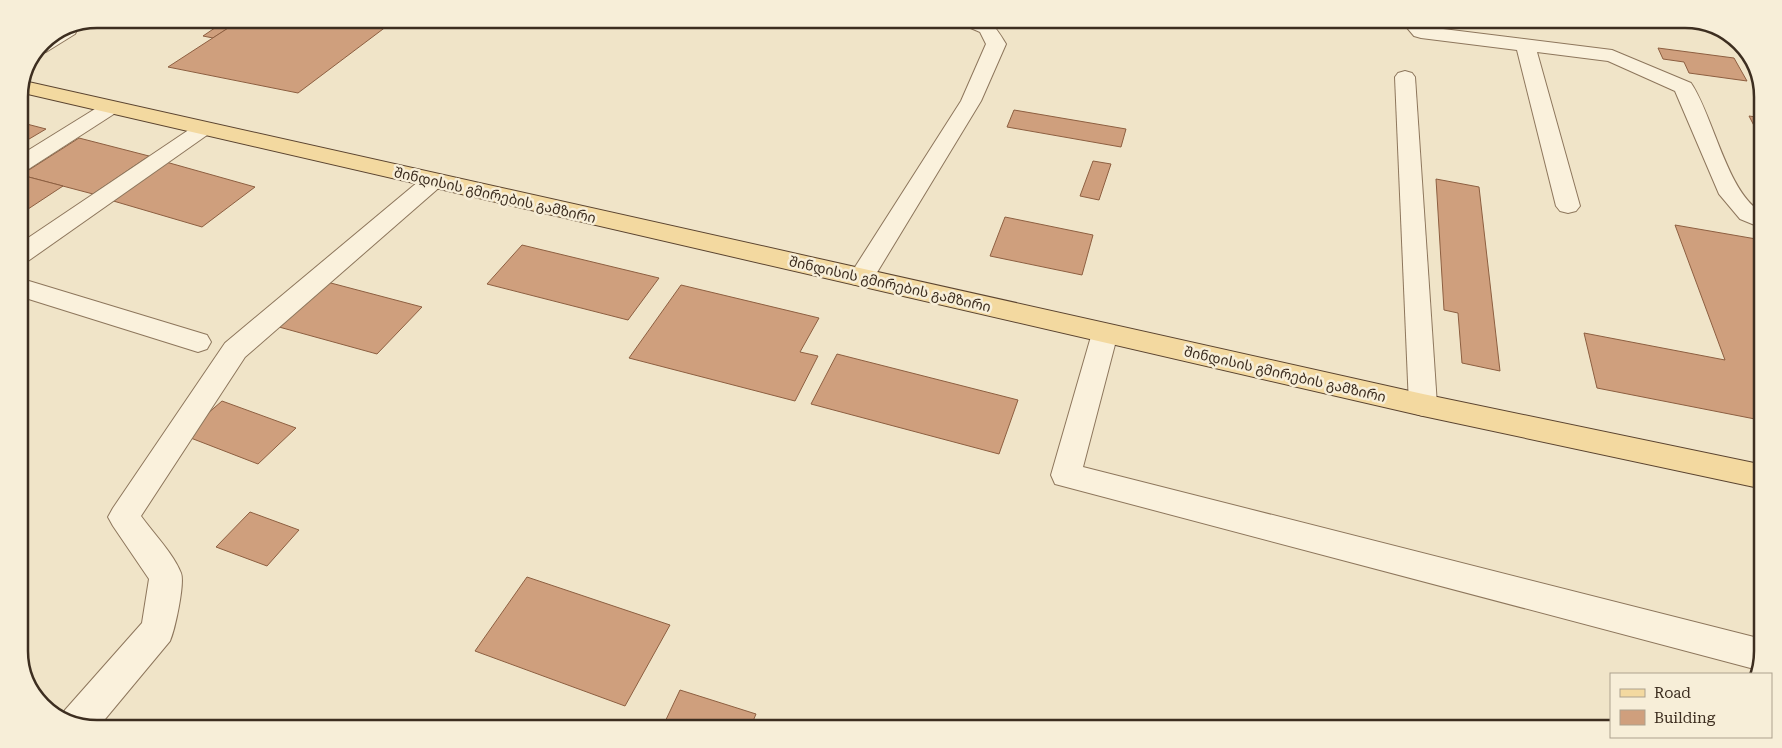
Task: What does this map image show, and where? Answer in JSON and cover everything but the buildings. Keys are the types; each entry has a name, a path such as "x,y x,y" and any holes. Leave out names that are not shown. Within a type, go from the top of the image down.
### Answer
{"main road":[{"name":"შინდისის გმირების გამზირი","path":"29,88 110,108 1423,405 1754,475"}],"street":[{"path":"861,278 971,101 996,44 987,28"},
{"path":"1417,28 1422,32 1612,56 1684,87 1730,194 1748,214 1754,217"},
{"path":"1525,45 1568,206"},
{"path":"1406,77 1423,405"},
{"path":"28,159 110,108"},
{"path":"28,249 203,129"},
{"path":"82,719 158,630 166,576 124,517 235,350 433,181"},
{"path":"28,290 198,342"},
{"path":"1106,333 1066,475 1754,653"}]}
